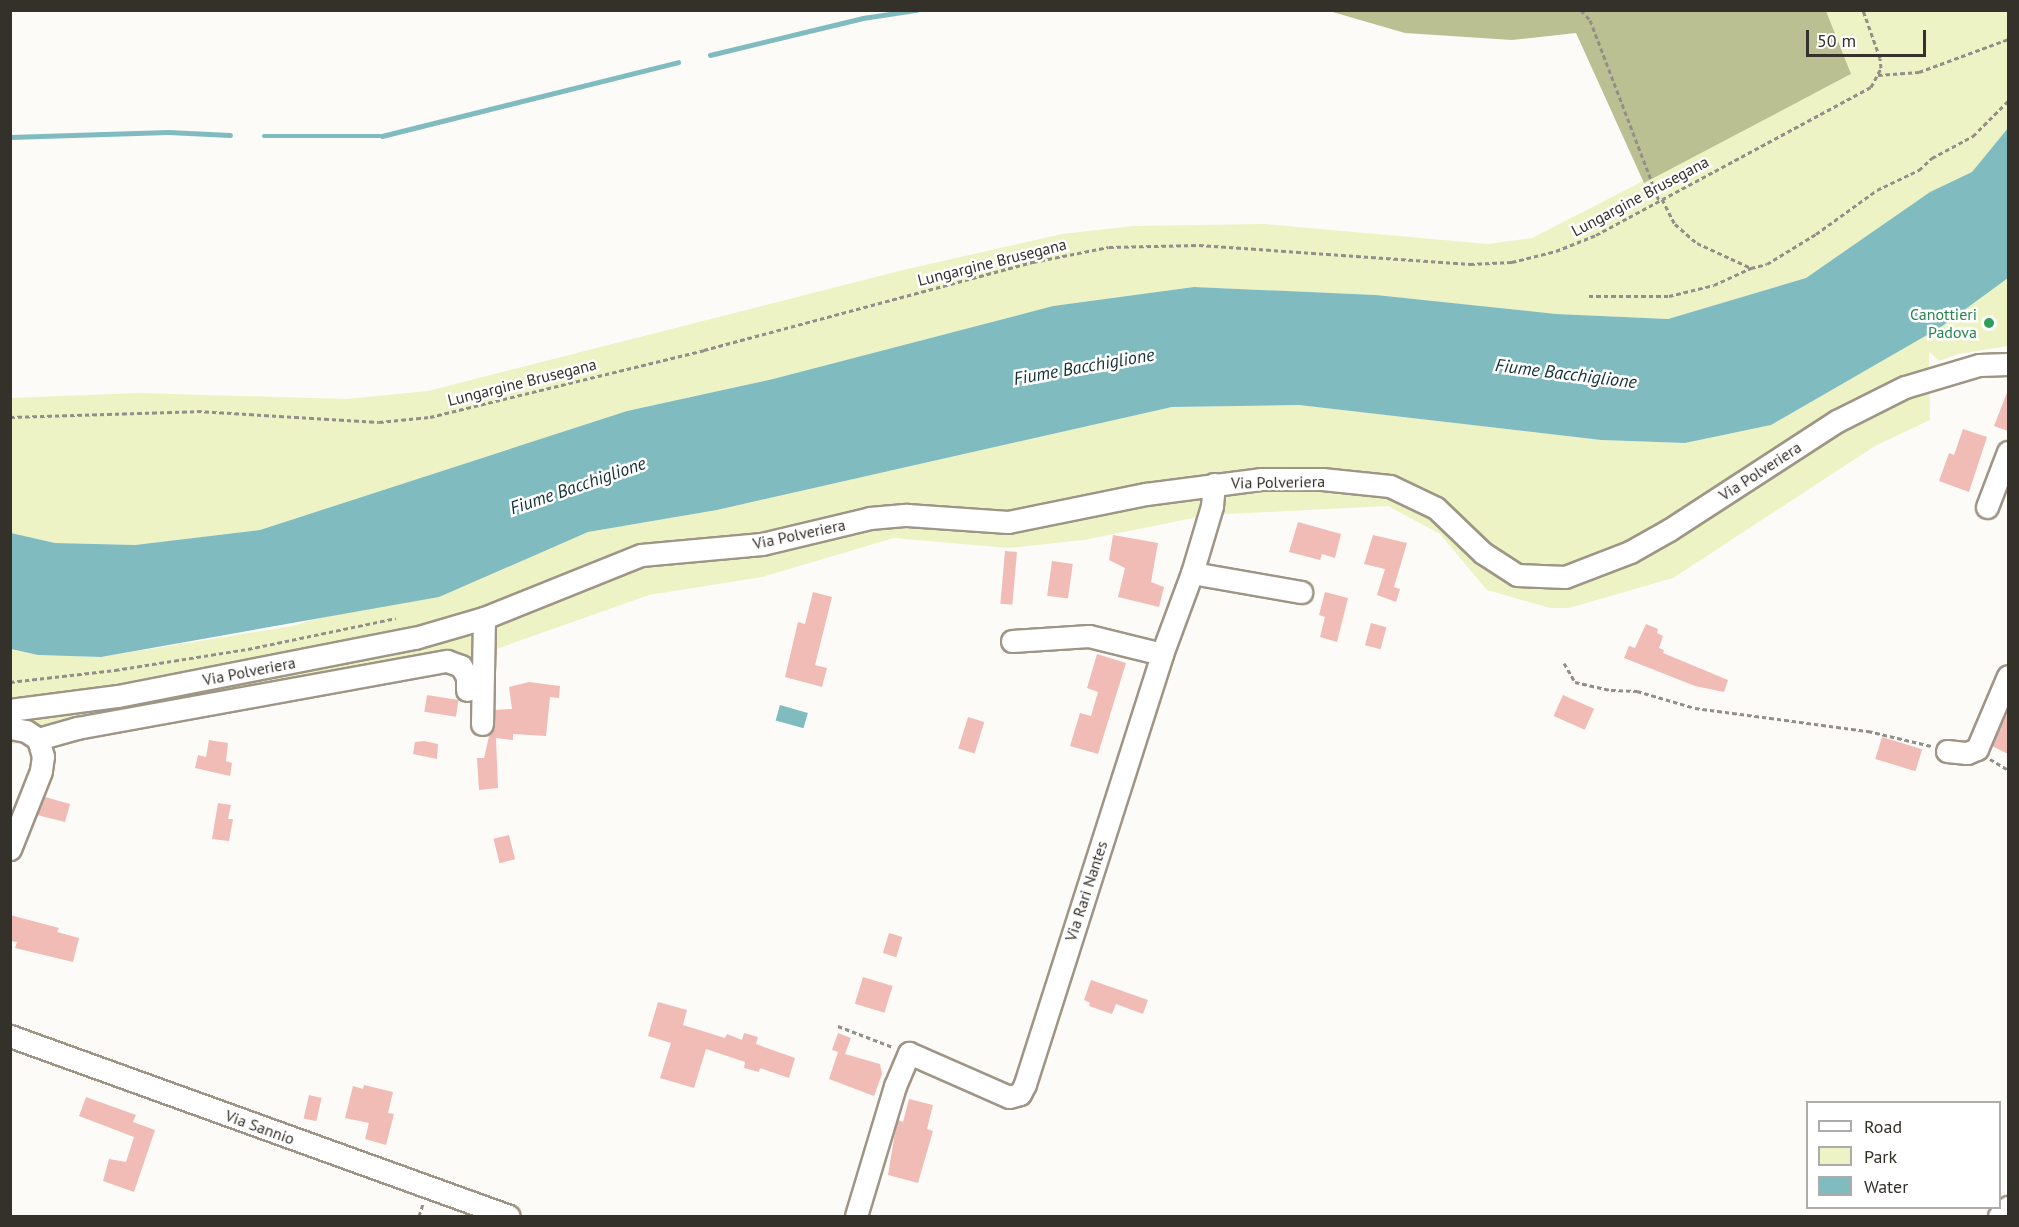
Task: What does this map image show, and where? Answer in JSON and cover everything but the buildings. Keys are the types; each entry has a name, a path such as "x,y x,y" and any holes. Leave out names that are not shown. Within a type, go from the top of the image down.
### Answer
{"street":[{"name":"Via Polveriera","path":"10,711 118,696 416,638 484,618 641,555 762,544 870,518 907,515 1008,522 1214,484 1312,479 1390,486 1436,508 1483,553 1517,575 1565,577 1621,556 1660,536 1838,421 1905,387 1952,371 2008,364"},
{"path":"1987,507 2008,452"},
{"name":"Via Rari Nantes","path":"909,1053 996,1094 1009,1097 1020,1094 1162,654 1192,573 1212,506 1214,484"},
{"path":"1192,573 1300,592"},
{"path":"482,724 484,618"},
{"path":"1012,641 1089,636 1162,654"},
{"name":"Via Polveriera","path":"38,740 76,728 447,661 461,666 467,677 467,690"},
{"path":"1947,751 1967,753 1977,749 2008,676"},
{"path":"10,728 26,731 38,740 41,771 10,849"},
{"name":"Via Sannio","path":"10,1036 509,1216"},
{"path":"856,1216 909,1053"},
{"path":"1999,1216 2008,1207"}],"path":[{"path":"1581,10 1595,31 1660,200 1675,224 1688,237 1751,268"},
{"path":"1863,10 1880,58 1878,75 1919,72 2008,39"},
{"name":"Lungargine Brusegana","path":"10,417 197,411 379,422 430,417 704,350 1033,262 1108,247 1199,245 1461,263 1512,262 1574,245 1864,92 1878,75"},
{"path":"1589,296 1669,296 1714,285 1792,250 1877,190 1919,170 1932,158 1973,136 2008,100"},
{"path":"10,682 116,670 248,649 396,618"},
{"path":"1564,663 1575,682 1611,690 1637,691 1695,708 1753,718 1868,731 1947,751"},
{"path":"838,1026 909,1053"}],"green space":[{"path":"1329,11 1826,11 1851,74 1644,183 1576,33 1512,40 1405,33"},
{"path":"1826,11 2008,11 2008,128 1972,172 1930,192 1806,278 1668,319 1556,314 1376,295 1194,287 1053,306 773,379 627,411 260,530 135,545 55,543 11,533 10,398 139,393 347,399 428,391 903,270 1062,234 1133,226 1265,224 1488,244 1532,238 1850,75"},
{"path":"2008,278 2008,346 1958,354 1939,361 1929,351 1930,420 1875,446 1673,578 1569,608 1550,608 1487,590 1440,534 1388,506 1208,515 1084,540 1008,548 894,538 762,577 649,595 451,665 39,743 11,744 11,649 38,655 101,657 292,626 526,558 588,532 717,510 1172,407 1299,405 1601,440 1685,443 1771,425 1941,327"}],"water":[{"name":"Fiume Bacchiglione","path":"2008,128 2008,278 1941,327 1771,425 1685,443 1601,440 1299,405 1172,407 717,510 588,532 439,597 101,657 38,655 11,649 11,533 55,543 135,545 260,530 627,411 773,379 1053,306 1194,287 1376,295 1556,314 1668,319 1806,278 1930,192 1972,172"},
{"path":"780,705 808,713 803,728 776,720"}],"waterway":[{"path":"710,55 863,18 916,10"},
{"path":"264,136 382,136 678,62"},
{"path":"10,137 168,132 230,135"}],"place":[{"name":"Canottieri Padova","path":"1989,323"}]}
